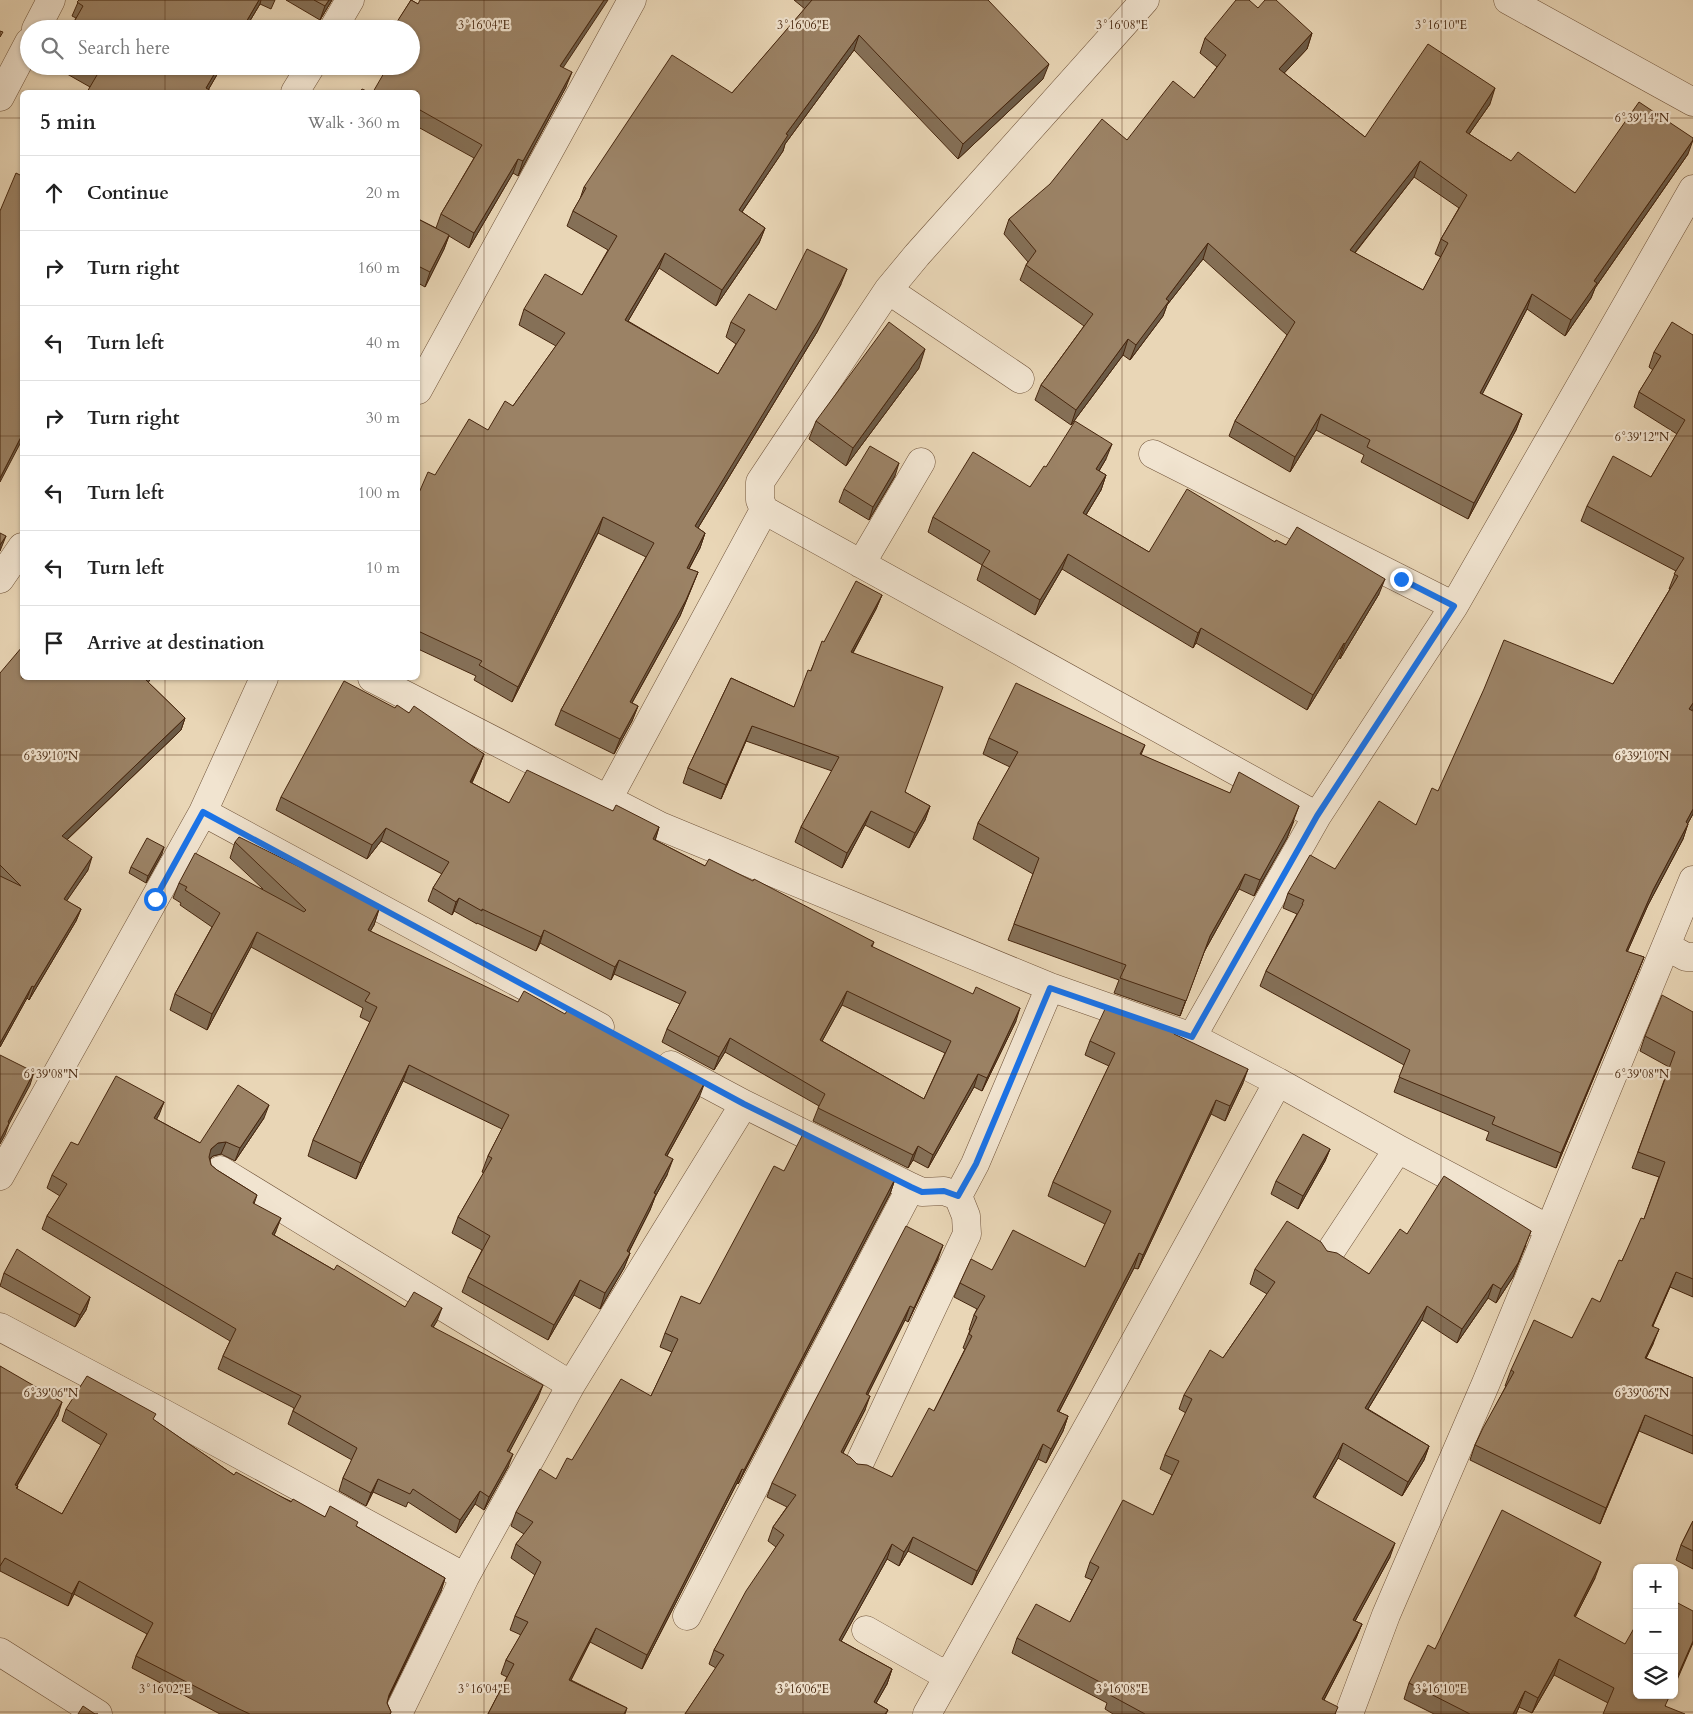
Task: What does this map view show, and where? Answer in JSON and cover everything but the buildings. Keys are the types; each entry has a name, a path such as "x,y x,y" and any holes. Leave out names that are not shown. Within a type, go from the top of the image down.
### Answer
{"street":[{"path":"41,20 51,0"},
{"path":"338,20 350,0"},
{"path":"420,386 632,0"},
{"path":"1145,0 917,255 888,290 760,482 760,500 764,510 1317,816"},
{"path":"1508,0 1693,102"},
{"path":"0,97 20,59"},
{"path":"296,90 305,75"},
{"path":"1192,1037 1317,816 1454,606 1693,189"},
{"path":"888,290 1020,379"},
{"path":"1153,454 1454,606"},
{"path":"861,564 921,462"},
{"path":"608,799 764,510"},
{"path":"0,579 20,550"},
{"path":"0,1176 203,812 263,680"},
{"path":"376,680 660,826 1050,988 1192,1037 1549,1229"},
{"path":"203,812 622,1038"},
{"path":"1348,1714 1386,1615 1486,1384 1693,880"},
{"path":"1666,946 1686,957 1693,957"},
{"path":"958,1196 976,1164 1050,988"},
{"path":"648,1052 744,1104 911,1187 922,1192 944,1191 958,1196 966,1216 967,1234 859,1464"},
{"path":"927,1714 1278,1082"},
{"path":"398,1714 465,1577 571,1385 744,1104"},
{"path":"1330,1252 1398,1149"},
{"path":"220,1170 571,1385"},
{"path":"687,1616 911,1187"},
{"path":"0,1327 164,1413 465,1577"},
{"path":"866,1630 947,1676"},
{"path":"0,1652 98,1714"}],"route":[{"path":"155,899 203,812 744,1104 922,1192 944,1191 958,1196 976,1164 1050,988 1192,1037 1317,816 1454,606 1401,579"}]}
